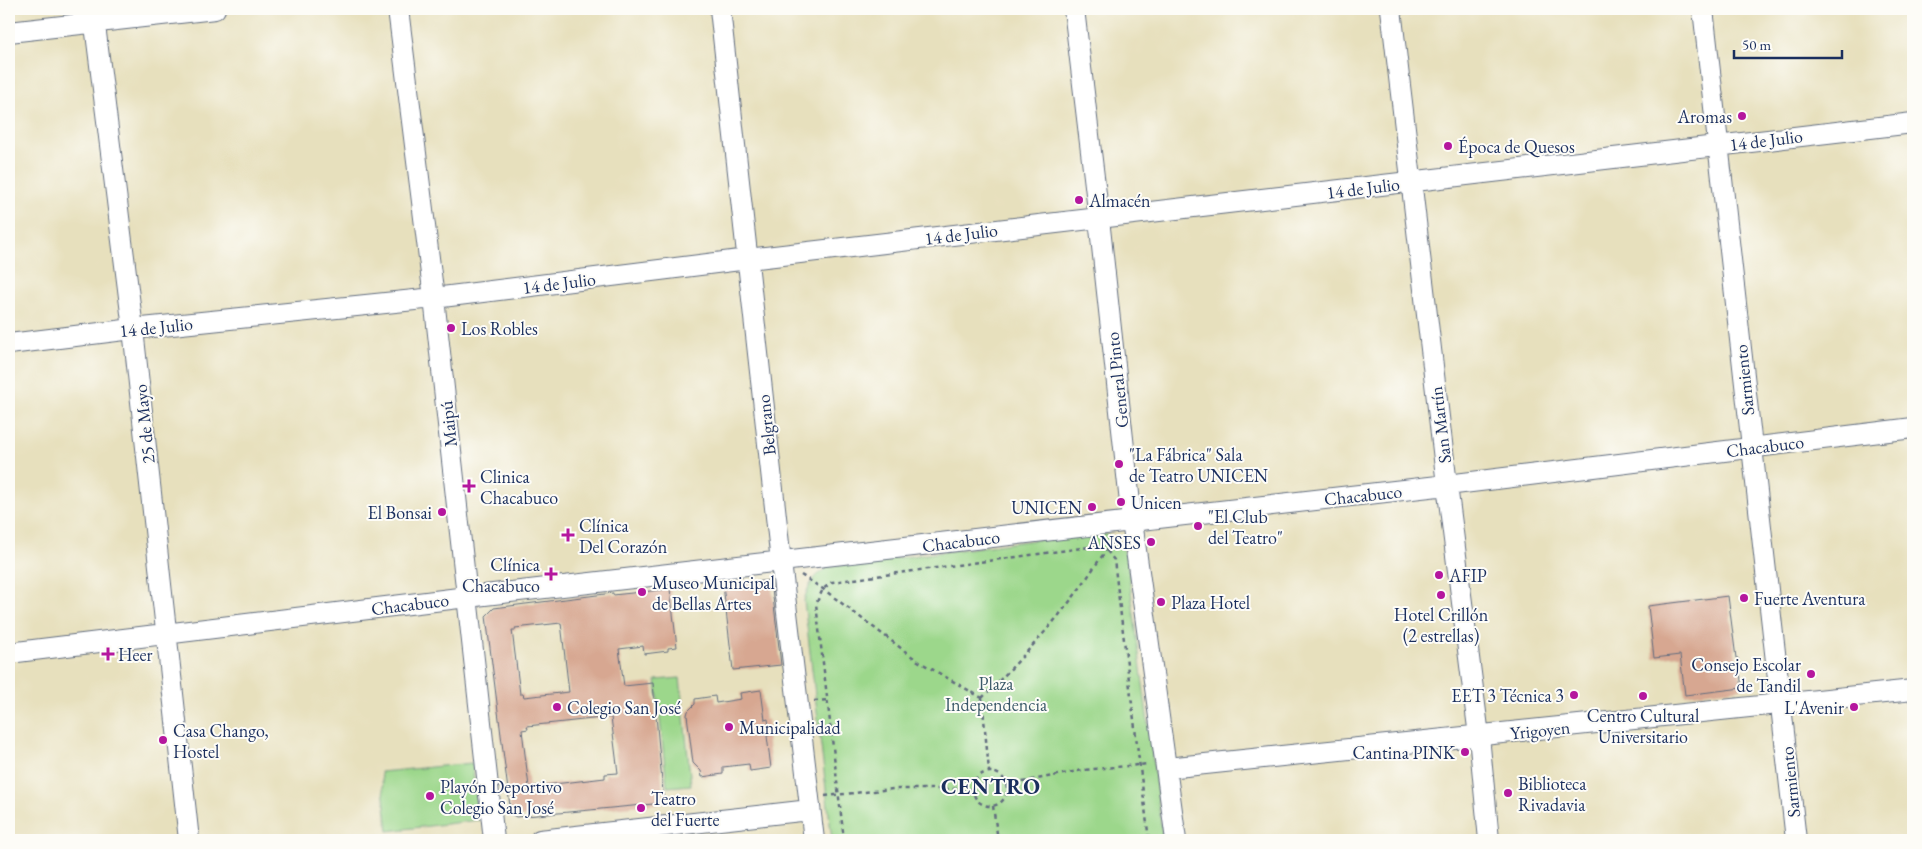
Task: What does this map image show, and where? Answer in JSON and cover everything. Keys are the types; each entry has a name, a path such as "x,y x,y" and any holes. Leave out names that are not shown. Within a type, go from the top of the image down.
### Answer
{"street":[{"path":"9,32 94,16 215,9"},
{"name":"Maipú","path":"398,9 434,298 494,840"},
{"name":"Belgrano","path":"720,9 781,562 814,840"},
{"name":"General Pinto","path":"1074,9 1132,521 1176,840"},
{"name":"San Martín","path":"1391,9 1447,485 1479,736 1489,840"},
{"name":"Sarmiento","path":"1702,9 1796,840"},
{"name":"25 de Mayo","path":"94,16 133,329 168,634 189,840"},
{"name":"14 de Julio","path":"9,344 133,329 434,298 748,259 1913,123"},
{"name":"Chacabuco","path":"9,654 467,597 1447,485 1913,428"},
{"name":"Yrigoyen","path":"1166,765 1479,736 1913,690"},
{"path":"540,840 810,804"}],"path":[{"path":"989,772 982,698 1041,636 1074,596 1105,550 1132,521"},
{"path":"844,840 816,604 823,589 832,582 1097,546 1105,550 1114,560 1149,840"},
{"path":"781,562 823,589 918,661 982,698"},
{"path":"1007,785 1083,770 1140,765 1166,765"},
{"path":"989,772 1002,776 1007,785 1005,797 993,806 980,803 973,789 977,777 989,772"},
{"path":"810,804 839,794 893,789 973,789"},
{"path":"993,806 998,840"}],"green space":[{"name":"Plaza Independencia","path":"1096,532 1117,540 1123,548 1127,560 1163,840 832,840 804,601 807,590 815,577 828,567"},
{"path":"680,678 691,785 667,787 656,680"},
{"name":"Playón Deportivo Colegio San José","path":"472,763 479,820 388,831 381,772"}],"building":[{"path":"771,580 781,665 733,670 723,585"},
{"name":"Colegio San José","path":"670,589 677,647 668,648 668,651 644,654 643,646 619,649 624,686 653,683 664,803 516,817 511,814 486,616 494,608 613,593 613,595","holes":["561,623 569,692 524,697 523,694 520,694 512,630 516,630 515,628","611,717 618,773 605,774 605,778 529,787 522,730 528,729 527,726"]},
{"path":"1728,596 1742,688 1685,695 1680,655 1654,658 1648,606"},
{"name":"Municipalidad","path":"761,690 765,720 768,719 770,735 767,736 771,768 750,771 749,764 723,767 723,774 702,777 701,771 693,763 687,715 688,711 695,704 695,699 715,696 716,703 741,699 740,693"}],"place":[{"name":"Aromas","path":"1742,116"},
{"name":"Época de Quesos","path":"1448,146"},
{"name":"Almacén","path":"1079,200"},
{"name":"Los Robles","path":"451,328"},
{"name":"\"La Fábrica\" Sala de Teatro UNICEN","path":"1119,464"},
{"name":"Clinica Chacabuco","path":"469,486"},
{"name":"Unicen","path":"1121,502"},
{"name":"UNICEN","path":"1092,507"},
{"name":"El Bonsai","path":"442,512"},
{"name":"\"El Club del Teatro\"","path":"1198,526"},
{"name":"Clínica Del Corazón","path":"568,535"},
{"name":"ANSES","path":"1151,542"},
{"name":"Clínica Chacabuco","path":"551,574"},
{"name":"AFIP","path":"1439,575"},
{"name":"Museo Municipal de Bellas Artes","path":"642,592"},
{"name":"Hotel Crillón (2 estrellas)","path":"1441,595"},
{"name":"Fuerte Aventura","path":"1744,598"},
{"name":"Plaza Hotel","path":"1161,602"},
{"name":"Heer","path":"108,654"},
{"name":"Consejo Escolar de Tandil","path":"1811,674"},
{"name":"EET 3 Técnica 3","path":"1574,695"},
{"name":"Centro Cultural Universitario","path":"1643,696"},
{"name":"Colegio San José","path":"557,707"},
{"name":"L'Avenir","path":"1854,707"},
{"name":"Municipalidad","path":"729,727"},
{"name":"Casa Chango, Hostel","path":"163,740"},
{"name":"Cantina PINK","path":"1465,752"},
{"name":"Biblioteca Rivadavia","path":"1508,793"},
{"name":"Playón Deportivo Colegio San José","path":"430,796"},
{"name":"Teatro del Fuerte","path":"641,808"}],"district":[{"name":"CENTRO","path":"991,786"}]}
